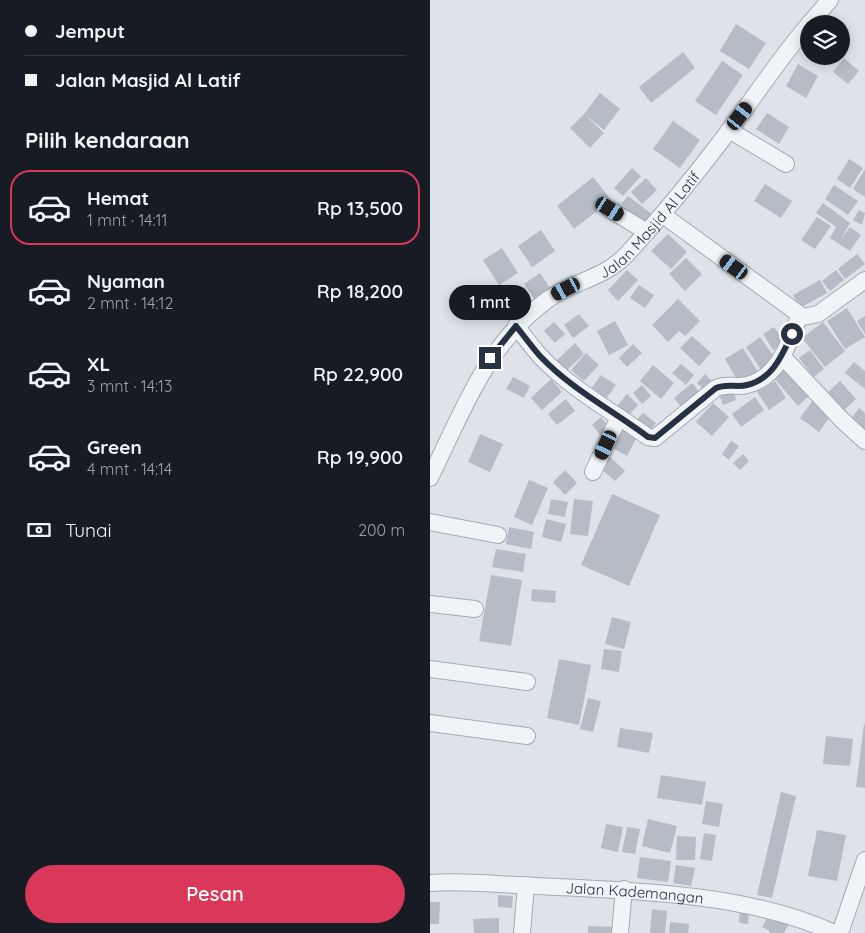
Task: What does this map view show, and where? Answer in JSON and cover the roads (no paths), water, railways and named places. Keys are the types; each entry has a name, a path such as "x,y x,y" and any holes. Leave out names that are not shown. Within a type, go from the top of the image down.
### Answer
{"street":[{"name":"Jalan Masjid Al Latif","path":"817,15 830,0"},
{"name":"Jalan Masjid Al Latif","path":"430,478 484,367 516,326 556,294 609,271 663,215 800,36"},
{"path":"729,130 786,164"},
{"path":"610,209 647,232"},
{"path":"663,215 799,316 807,318 818,314 865,280"},
{"path":"516,326 550,365 619,417 648,437 655,438 716,388 724,384 749,385 770,372 782,356 799,316"},
{"path":"782,356 841,419 865,441"},
{"path":"593,472 619,417"},
{"path":"430,522 498,535"},
{"path":"430,604 475,609"},
{"path":"430,670 527,682"},
{"path":"430,723 527,736"},
{"path":"840,933 865,860"},
{"name":"Jalan Kademangan","path":"430,883 624,890 740,905 802,920 834,933"},
{"path":"522,933 526,886"},
{"path":"620,933 624,890"}]}
